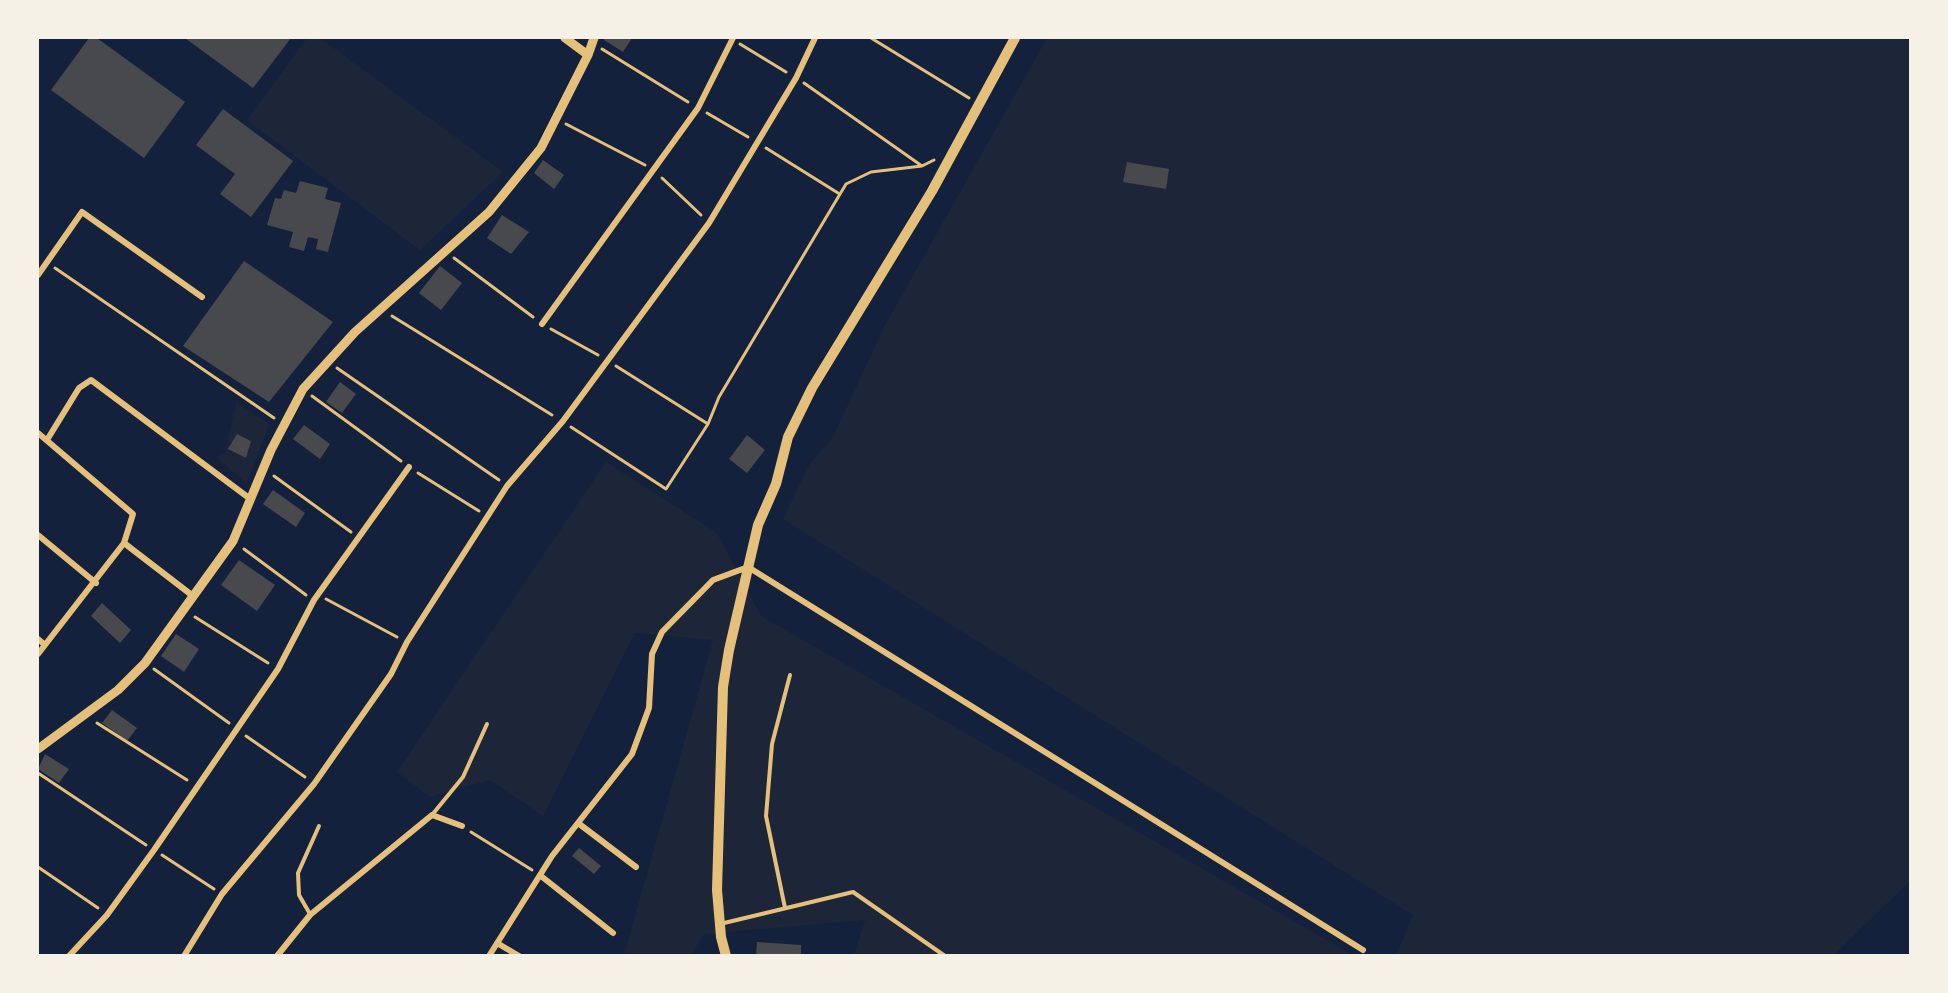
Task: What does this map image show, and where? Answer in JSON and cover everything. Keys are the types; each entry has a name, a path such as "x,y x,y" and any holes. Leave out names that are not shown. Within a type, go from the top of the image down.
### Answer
{"main road":[{"path":"726,956 717,890 723,687 758,525 776,484 788,437 812,388 957,148 1015,38"}],"street":[{"path":"566,38 588,55"},
{"path":"184,956 222,894 314,784 392,674 407,642 507,486 563,422 709,223 796,78 815,38"},
{"path":"543,324 698,108 733,39"},
{"path":"38,749 118,690 145,663 233,541 263,467 283,424 303,389 381,309 489,212 541,148 588,55 593,40"},
{"path":"38,275 82,212 202,297"},
{"path":"48,440 79,388 91,380 249,498"},
{"path":"38,433 134,514 124,543 96,583 38,654"},
{"path":"69,956 107,915 154,850 278,669 316,598 409,467"},
{"path":"38,535 96,583"},
{"path":"124,543 193,596"},
{"path":"489,956 578,823 636,746 649,708 652,654 662,632 713,580 724,578 748,567 1363,950"},
{"path":"38,639 45,645"},
{"path":"277,956 310,915 432,816 462,826"},
{"path":"578,823 636,867"},
{"path":"541,876 613,933"},
{"path":"497,943 519,956"}],"lane":[{"path":"785,909 766,816 771,744 790,675"},
{"path":"432,816 463,777 487,724"},
{"path":"310,915 299,895 298,873 319,826"},
{"path":"720,924 853,892 945,956"}],"path":[{"path":"871,38 979,104"},
{"path":"733,39 796,78 922,166"},
{"path":"593,40 698,108 838,193"},
{"path":"556,119 653,169 709,223"},
{"path":"381,309 666,489 708,424 720,397 838,193 846,184 871,172 922,166 957,148"},
{"path":"446,251 543,324 607,360 708,424"},
{"path":"45,267 58,268 283,424"},
{"path":"328,362 507,486"},
{"path":"303,389 409,467 488,517"},
{"path":"263,467 358,538"},
{"path":"233,541 316,598 407,642"},
{"path":"183,610 278,669"},
{"path":"145,663 314,784"},
{"path":"85,715 197,786"},
{"path":"38,773 222,894"},
{"path":"462,826 541,876"},
{"path":"38,867 107,915"}],"shaded area":[{"path":"307,38 320,38 503,172 420,250 247,120"},
{"path":"1047,38 1910,38 1910,881 1834,955 1396,955 1413,915 783,519 810,463 832,439 884,327"},
{"path":"236,402 269,424 247,484 216,457 225,454"},
{"path":"606,462 717,533 761,616 1353,955 854,955 865,920 704,934 691,955 624,955 713,640 635,633 543,816 490,780 430,797 397,772"}],"building":[{"path":"89,38 97,38 185,102 144,158 51,90"},
{"path":"185,38 291,38 253,88"},
{"path":"605,38 632,38 623,52 604,40"},
{"path":"223,109 293,161 251,217 220,194 235,174 196,145"},
{"path":"543,160 564,175 554,189 534,173"},
{"path":"1127,162 1169,169 1166,189 1123,182"},
{"path":"300,181 328,188 325,199 341,203 328,252 316,249 318,239 308,237 304,251 289,247 293,232 267,225 275,198 281,199 284,190 296,193"},
{"path":"502,215 529,232 511,254 487,238"},
{"path":"244,261 333,322 269,402 183,346"},
{"path":"440,266 462,283 441,310 419,293"},
{"path":"340,382 356,394 342,413 326,402"},
{"path":"304,425 330,444 320,459 293,439"},
{"path":"237,434 251,441 246,458 228,449"},
{"path":"747,435 765,450 747,473 729,459"},
{"path":"273,490 305,513 296,527 263,504"},
{"path":"239,560 275,585 257,611 221,585"},
{"path":"102,603 131,630 120,643 91,616"},
{"path":"176,634 199,649 184,672 161,656"},
{"path":"112,710 137,728 127,741 102,723"},
{"path":"45,754 69,769 59,783 38,769"},
{"path":"579,848 601,866 594,874 572,856"},
{"path":"757,942 801,945 801,956 756,956"}]}
